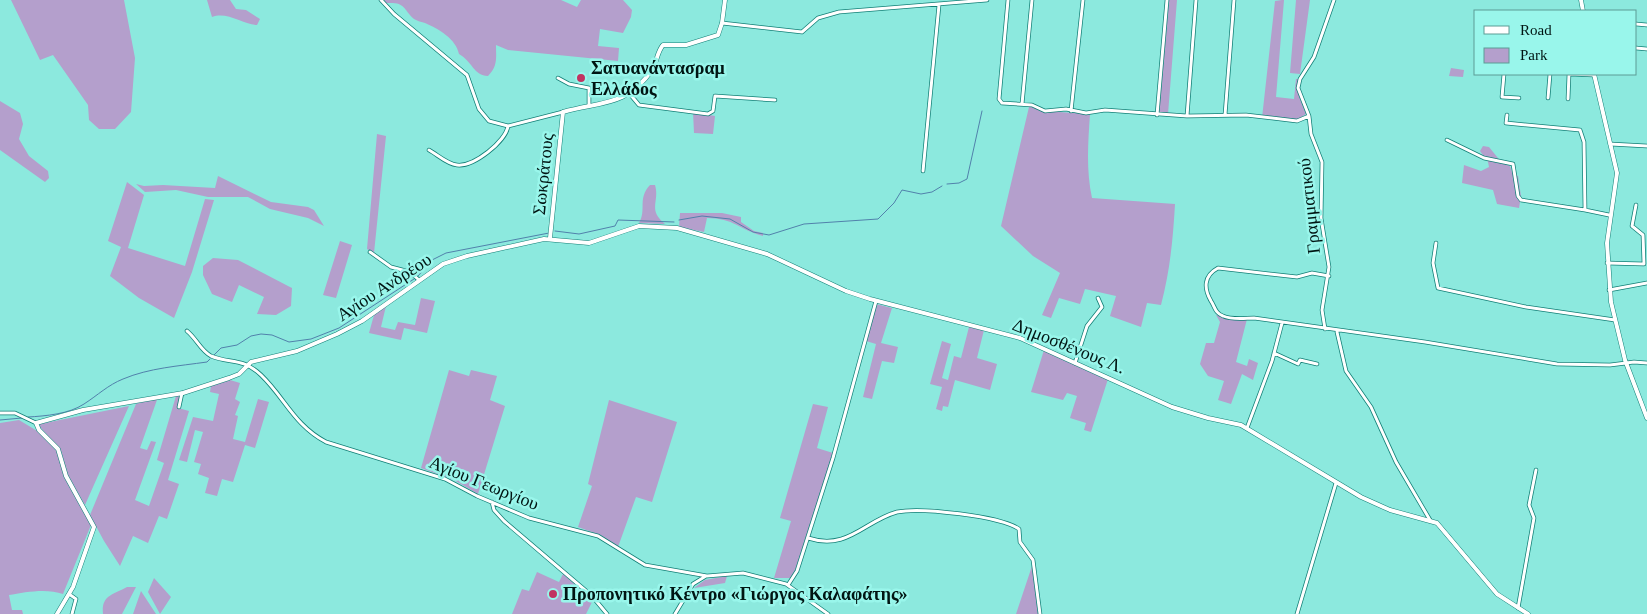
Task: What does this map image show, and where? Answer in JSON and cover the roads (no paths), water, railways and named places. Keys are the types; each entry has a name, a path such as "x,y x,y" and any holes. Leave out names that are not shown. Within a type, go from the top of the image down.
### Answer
{"street":[{"path":"381,0 394,14 468,75 483,116 495,124 508,126 589,106 615,102 629,94 651,70 663,45 686,45 718,35 722,23 725,0"},
{"path":"722,23 799,32 805,30 814,20 830,14 878,8 987,0"},
{"path":"1008,0 1000,102 1032,105 1045,111 1072,110 1086,113 1105,110 1157,115 1225,115 1297,121 1308,116"},
{"path":"1022,104 1032,0"},
{"path":"1072,110 1083,0"},
{"path":"1157,115 1167,0"},
{"path":"1187,116 1196,0"},
{"path":"1225,115 1234,0"},
{"name":"Γραμματικού","path":"1325,329 1322,310 1329,276 1327,247 1321,218 1322,162 1311,134 1308,116 1300,95 1298,83 1314,57 1334,0"},
{"path":"924,171 939,5"},
{"path":"1504,75 1502,97 1519,98"},
{"path":"1548,98 1550,75"},
{"path":"1568,99 1569,75"},
{"path":"1594,75 1617,173 1609,215 1607,263 1609,290 1626,363 1647,418"},
{"path":"558,78 569,84 589,88 589,106"},
{"path":"629,94 639,105 708,114 713,111 715,96 775,100"},
{"name":"Σωκράτους","path":"550,238 563,112"},
{"path":"1507,115 1506,124 1580,130 1584,142 1586,210"},
{"path":"429,150 452,164 467,164 479,158 502,140 508,126"},
{"path":"1447,140 1484,158 1513,164 1518,196 1521,200 1609,215"},
{"path":"1610,144 1647,146"},
{"path":"1607,263 1644,264 1643,235 1632,226 1636,205"},
{"name":"Δημοσθένους Λ.","path":"550,238 589,243 639,226 677,228 766,254 846,291 876,301 1020,338 1172,407 1246,428 1336,484 1390,510 1430,520 1441,527 1497,594 1528,614"},
{"name":"Αγίου Ανδρέου","path":"36,423 69,413 182,392 229,378 239,374 252,362 297,351 362,321 443,264 528,241 550,238"},
{"path":"1436,244 1433,263 1437,286 1441,289 1526,307 1615,320"},
{"path":"370,252 391,267 410,272 419,280"},
{"path":"1329,276 1312,273 1297,278 1222,268 1214,270 1208,276 1206,293 1214,310 1221,316 1425,342 1557,364 1610,365 1647,363"},
{"path":"1609,290 1647,283"},
{"path":"1075,363 1087,326 1102,307 1098,298"},
{"path":"788,585 797,571 833,458 876,301"},
{"path":"1246,428 1274,352 1282,323"},
{"name":"Αγίου Γεωργίου","path":"187,331 210,355 242,362 260,375 292,416 317,437 388,462 445,479 530,519 598,536 645,565 707,576 743,573 788,585 828,614"},
{"path":"1337,332 1346,371 1371,407 1396,462 1430,520"},
{"path":"1274,352 1298,364 1300,360 1318,364"},
{"path":"179,407 182,392"},
{"path":"0,413 15,413 36,423 39,430 58,449 66,476 94,527 69,594 57,614"},
{"path":"1518,609 1534,518 1529,505 1536,470"},
{"path":"1297,614 1336,484"},
{"path":"492,502 494,510 504,521 592,596 606,614"},
{"path":"808,538 832,542 902,512 942,511 987,517 1007,523 1018,529 1020,542 1033,560 1040,614"},
{"path":"675,614 693,584 707,576"},
{"path":"69,594 76,598 72,614"}],"waterway":[{"path":"947,184 959,183 967,179 982,111"},
{"path":"679,220 702,216 730,219 753,232 769,235 804,224 878,219 894,203 902,190 921,194 932,192 942,186"},
{"path":"555,231 579,234 615,226 618,220 674,222"},
{"path":"418,276 432,260 446,253 549,233"},
{"path":"214,355 221,348 237,345 251,336 261,334 272,335 289,342 311,339 339,328 414,279"},
{"path":"28,417 50,415 71,410 84,404 113,384 133,375 164,368 207,362 210,359"},
{"path":"0,420 22,418"}],"place":[{"name":"Σατυανάντασραμ Ελλάδος","path":"581,78"},
{"name":"Προπονητικό Κέντρο «Γιώργος Καλαφάτης»","path":"553,594"}]}
